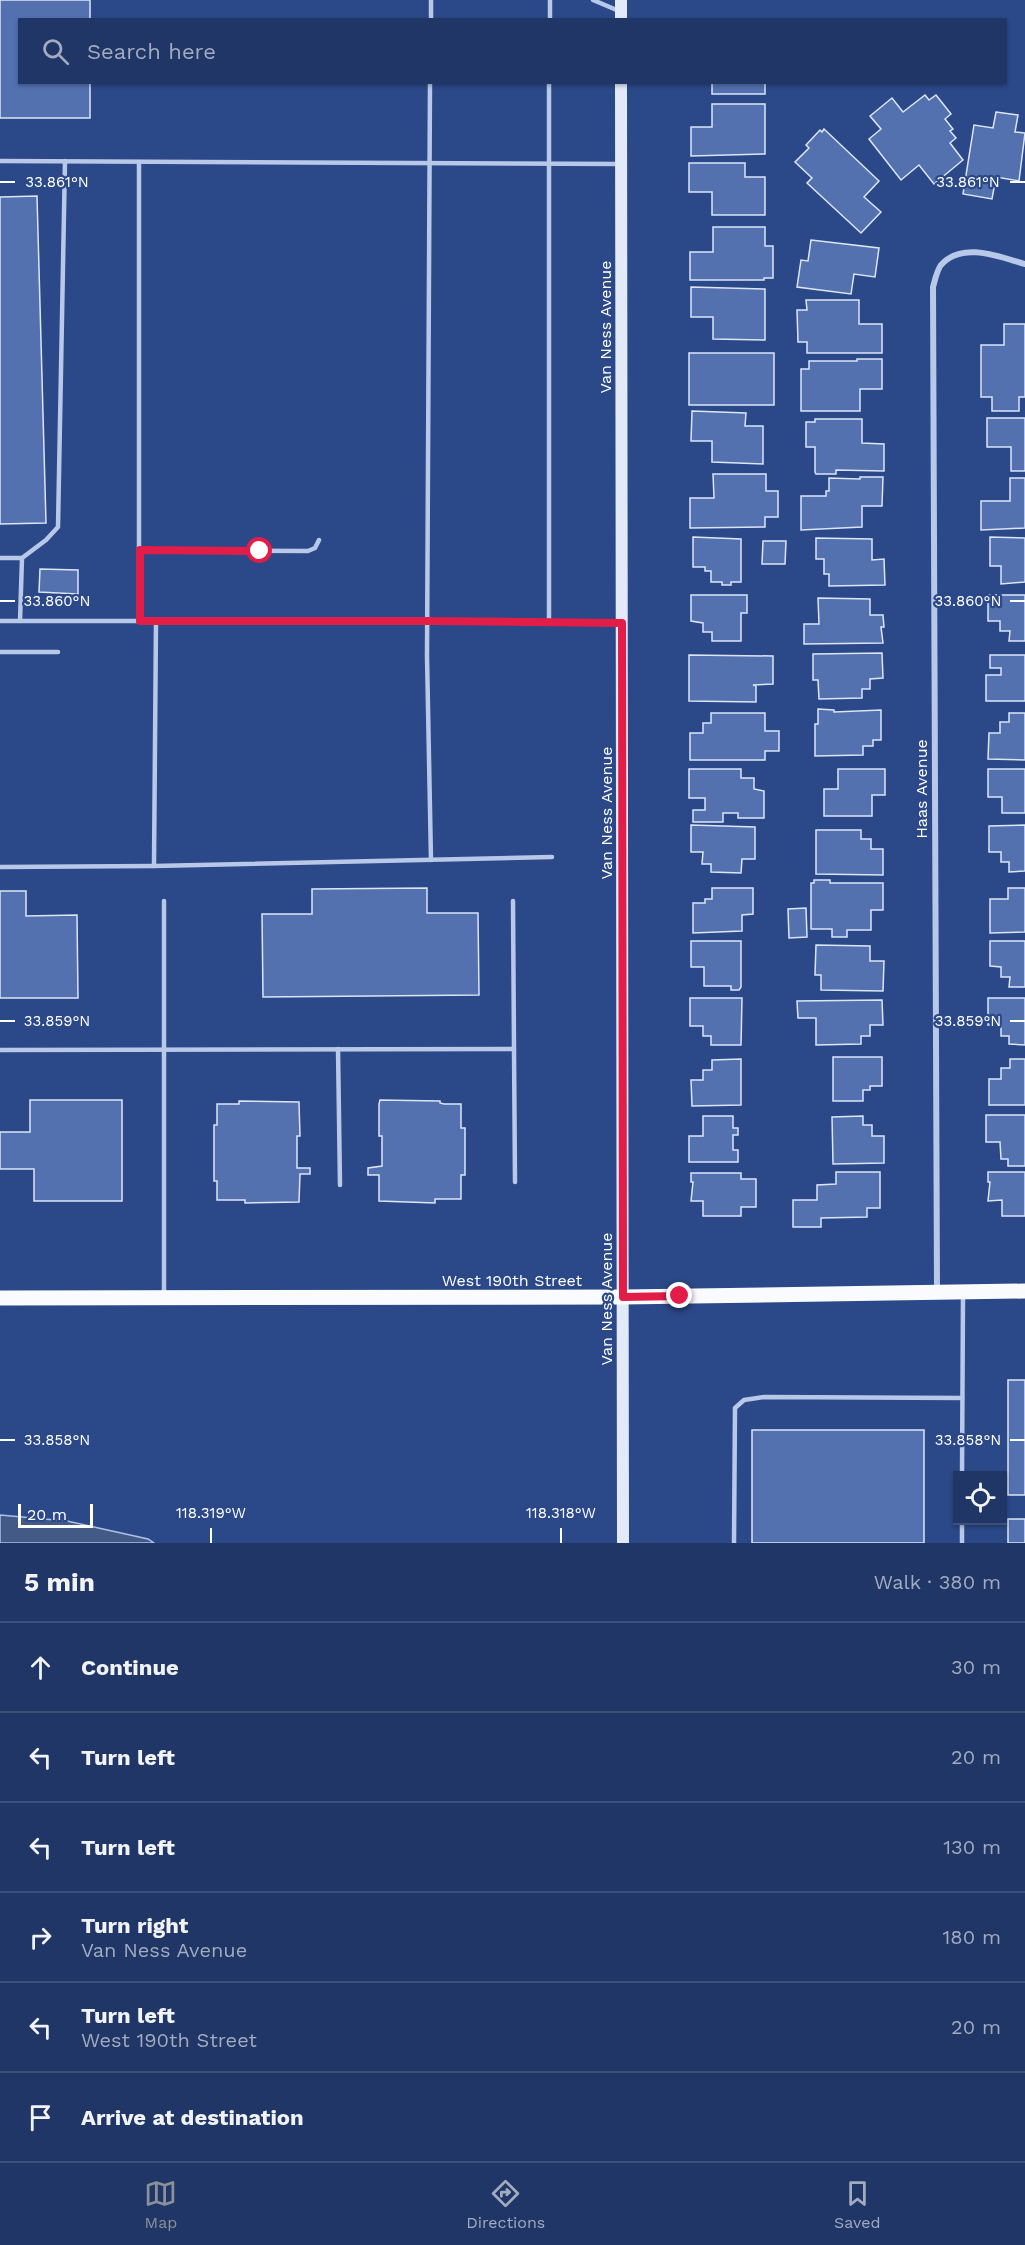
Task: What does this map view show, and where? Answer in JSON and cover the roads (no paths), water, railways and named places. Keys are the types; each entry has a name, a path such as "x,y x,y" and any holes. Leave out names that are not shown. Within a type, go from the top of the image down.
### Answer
{"main road":[{"name":"Van Ness Avenue","path":"621,84 623,1543"},
{"name":"West 190th Street","path":"0,1299 623,1297 1025,1291"}],"street":[{"name":"Haas Avenue","path":"937,1292 933,287 940,266 954,255 972,252 1025,264"}],"lane":[{"path":"430,18 431,0"},
{"path":"550,0 550,18"},
{"path":"593,0 621,11"},
{"path":"430,84 428,621 431,860"},
{"path":"549,84 549,622"},
{"path":"0,161 621,164"},
{"path":"0,558 22,558 46,540 58,527 65,161"},
{"path":"140,162 140,621"},
{"path":"140,550 308,551 315,548 319,540"},
{"path":"21,621 22,558"},
{"path":"0,621 622,623"},
{"path":"154,866 156,621"},
{"path":"0,652 58,652"},
{"path":"0,867 552,857"},
{"path":"164,901 164,1298"},
{"path":"513,902 515,1182"},
{"path":"338,1049 340,1185"},
{"path":"0,1050 514,1049"},
{"path":"962,1471 963,1292"},
{"path":"734,1543 735,1408 744,1401 764,1397 962,1398"},
{"path":"962,1525 962,1543"}],"water":[{"path":"0,1515 67,1521 148,1539 154,1543 0,1543"}]}
